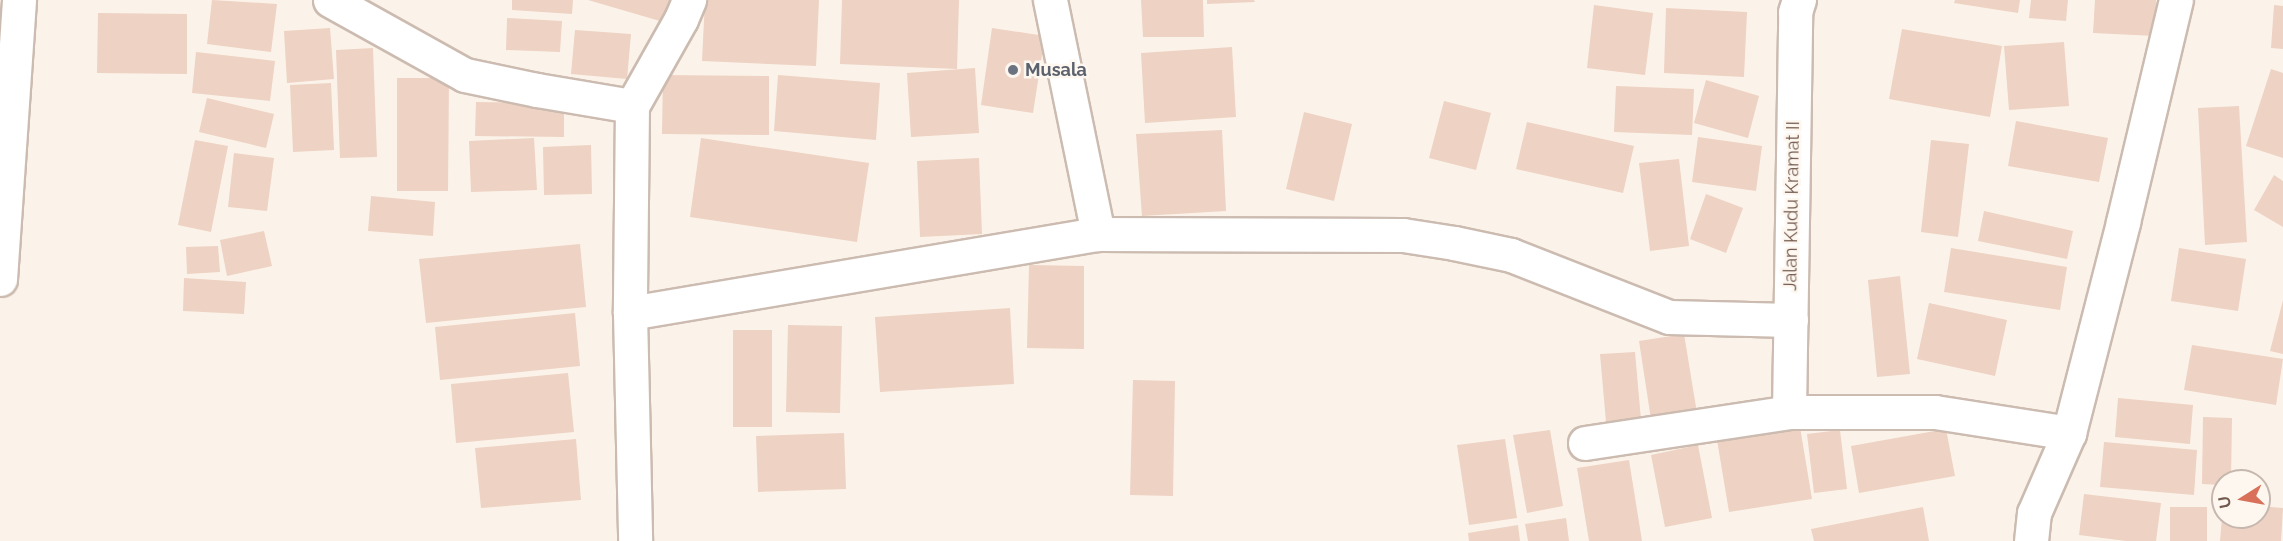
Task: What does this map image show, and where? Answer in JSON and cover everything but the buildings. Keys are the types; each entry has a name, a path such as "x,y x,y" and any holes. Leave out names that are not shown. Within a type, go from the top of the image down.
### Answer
{"street":[{"path":"0,279 19,0"},
{"path":"330,0 465,75 632,106"},
{"path":"635,541 630,313 632,106 681,19 689,0"},
{"path":"1050,0 1098,234"},
{"name":"Jalan Kudu Kramat II","path":"1789,412 1795,24 1799,0"},
{"path":"2031,541 2034,513 2069,433 2123,222 2176,0"},
{"path":"630,313 1098,234 1403,236 1454,243 1511,255 1669,317 1791,320"},
{"path":"1586,443 1789,412 1935,412 2069,433"}],"place":[{"name":"Musala","path":"1013,70"}]}
